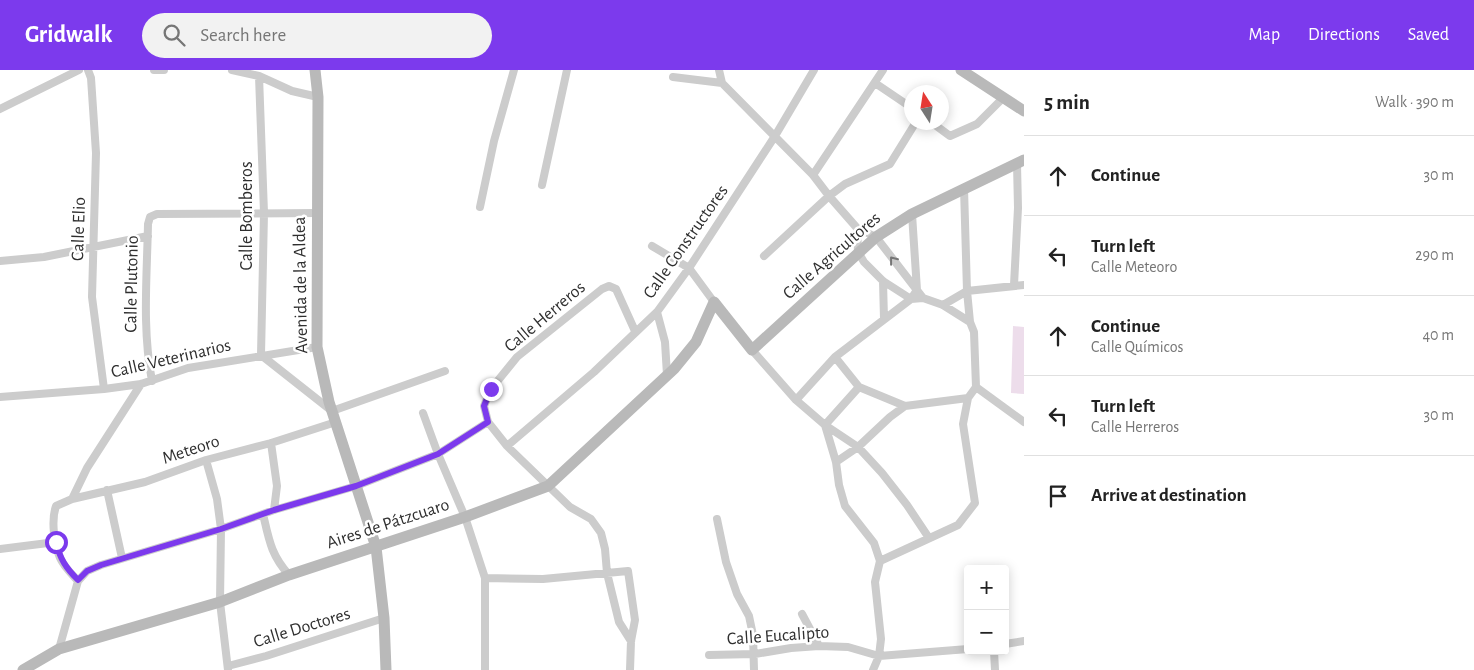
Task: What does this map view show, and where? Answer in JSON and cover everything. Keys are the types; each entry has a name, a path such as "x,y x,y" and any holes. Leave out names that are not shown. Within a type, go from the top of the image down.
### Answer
{"street":[{"path":"0,109 79,70"},
{"name":"Calle Elio","path":"88,70 91,78 96,153 92,297 104,389"},
{"path":"154,70 164,70"},
{"path":"232,70 259,76 292,91 318,97"},
{"name":"Avenida de la Aldea","path":"315,70 318,97 317,347 332,410 376,547 384,618 386,670"},
{"path":"480,206 494,141 514,70"},
{"path":"542,185 567,70"},
{"path":"719,70 722,83 813,175 857,228 876,237 923,298"},
{"name":"Calle Constructores","path":"507,446 594,372 657,312 689,268 775,136 814,70"},
{"path":"813,175 883,70"},
{"path":"961,70 1024,111"},
{"name":"Calle Bomberos","path":"259,76 264,213 261,355"},
{"path":"673,77 722,83"},
{"path":"875,83 904,103"},
{"path":"942,130 950,136 977,124 1003,98"},
{"path":"764,256 829,196 846,184 890,164 911,130"},
{"path":"1014,285 1021,162"},
{"name":"Calle Agricultores","path":"752,350 876,237 912,214 1021,162"},
{"path":"880,561 958,525 975,503 963,424 968,398 976,388 974,332 970,322 967,292 964,188"},
{"path":"264,213 317,213"},
{"name":"Calle Plutonio","path":"152,381 147,356 146,335 148,224 150,217 157,214 264,213"},
{"path":"796,400 834,357 911,299 917,290 912,214"},
{"path":"857,228 858,252 864,262 883,281 911,299 923,298 943,305 970,322"},
{"path":"0,261 44,257 148,236"},
{"path":"652,246 689,268 752,350 796,400 825,425 858,447 887,479 929,538"},
{"path":"883,281 884,319"},
{"path":"943,305 967,292 1024,285"},
{"name":"Calle Herreros","path":"488,422 484,406 491,389 517,357 602,289 609,286 616,290 635,331"},
{"name":"Aires de Pátzcuaro","path":"24,670 59,649 220,602 289,575 465,517 548,486 674,369 696,342 714,302"},
{"path":"657,312 665,342 667,375"},
{"name":"Calle Veterinarios","path":"0,396 104,389 141,384 188,368 317,347"},
{"path":"261,355 332,410 445,371"},
{"path":"834,357 859,387 906,406"},
{"path":"72,498 87,468 141,384"},
{"path":"825,425 859,387"},
{"path":"976,388 1024,422"},
{"path":"836,462 858,447 890,417 906,406 968,398"},
{"path":"423,412 438,454 465,517 485,578 485,670"},
{"name":"Meteoro","path":"56,542 53,513 56,506 72,498 145,482 206,460 272,444 336,422"},
{"path":"59,649 78,580 87,571 122,558 356,486 438,454 488,422 507,446 570,507 591,519 600,533 605,549 607,573 619,622 631,641"},
{"path":"825,425 836,462 839,485 845,506 874,543 880,561 876,582 881,639 879,656 873,670"},
{"path":"272,444 277,486 274,510"},
{"path":"206,460 217,498 221,529 220,602 228,668"},
{"path":"107,490 122,558"},
{"path":"263,514 273,552 278,563 289,575"},
{"path":"717,518 726,562 737,594 748,616 753,634 754,670"},
{"path":"0,549 56,542 59,556 78,580"},
{"path":"485,578 543,579 628,571 635,620 631,641 630,670"},
{"path":"802,614 819,646"},
{"name":"Calle Doctores","path":"228,668 384,618"},
{"path":"1009,643 1024,641"},
{"name":"Calle Eucalipto","path":"709,655 755,654 819,646 848,647 879,656 964,649"},
{"path":"994,655 995,670"}],"shaded area":[{"path":"1013,326 1024,327 1024,394 1011,393"}],"route":[{"path":"56,542 59,556 78,580 87,571 101,565 356,486 438,454 488,422 484,406 491,389"}]}
